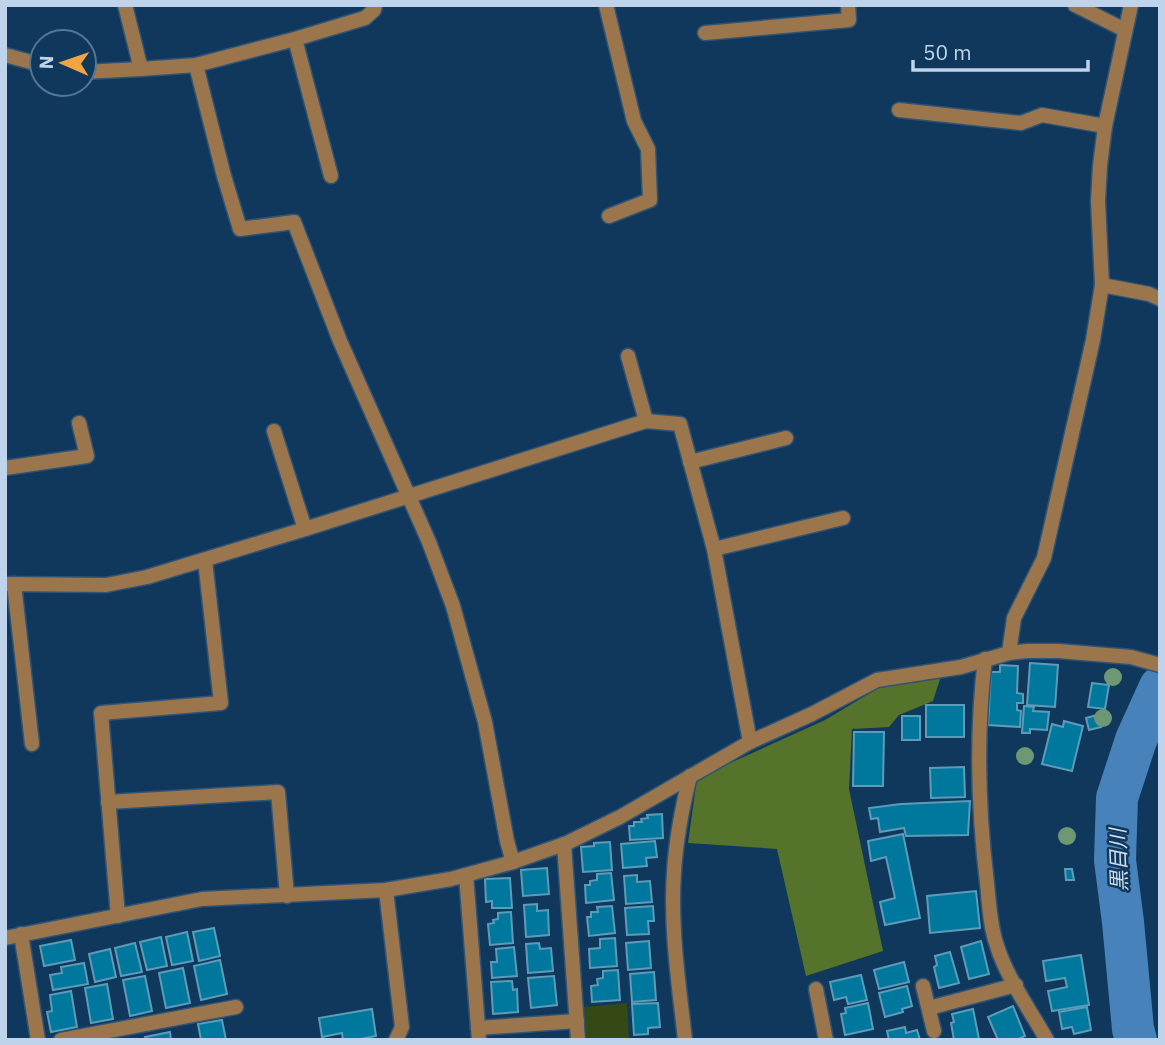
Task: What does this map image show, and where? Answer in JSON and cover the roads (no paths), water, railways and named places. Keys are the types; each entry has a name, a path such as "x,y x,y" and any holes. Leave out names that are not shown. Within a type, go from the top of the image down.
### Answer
{"street":[{"path":"125,5 141,69"},
{"path":"98,71 196,65 365,18 375,5"},
{"path":"606,5 634,121 648,149 650,200 609,216"},
{"path":"705,33 849,20 848,5"},
{"path":"1075,5 1125,30"},
{"path":"1009,653 1014,618 1044,558 1093,340 1102,285 1098,201 1100,166 1105,126 1131,5"},
{"path":"295,39 331,176"},
{"path":"5,55 28,61"},
{"path":"196,65 240,229 294,222 340,341 429,542 453,606 485,722 513,862"},
{"path":"899,110 1021,123 1042,115 1105,126"},
{"path":"1102,285 1149,294 1160,299"},
{"path":"628,356 646,421"},
{"path":"32,744 8,583 106,585 147,577 646,421 680,424 714,549 751,742"},
{"path":"5,468 88,456 79,423"},
{"path":"274,431 305,529"},
{"path":"690,462 786,438"},
{"path":"714,549 843,518"},
{"path":"118,916 102,713 221,703 205,561"},
{"path":"5,938 202,899 386,890 451,879 513,862 564,844 620,817 751,742 877,680 961,667 1009,653 1027,651 1058,651 1138,659 1160,665"},
{"path":"985,659 979,790 982,847 996,945 1004,965 1047,1040"},
{"path":"685,1040 677,962 674,873 681,815 690,776"},
{"path":"108,802 278,792 287,895"},
{"path":"564,844 578,1040"},
{"path":"467,875 479,1034 577,1021"},
{"path":"386,890 402,1027 396,1040"},
{"path":"21,934 38,1040"},
{"path":"929,1008 1016,985"},
{"path":"923,986 934,1031"},
{"path":"816,989 826,1040"},
{"path":"61,1040 236,1007"}],"waterway":[{"name":"黒目川","path":"1136,1040 1115,860 1117,798 1136,740 1160,687"}]}
